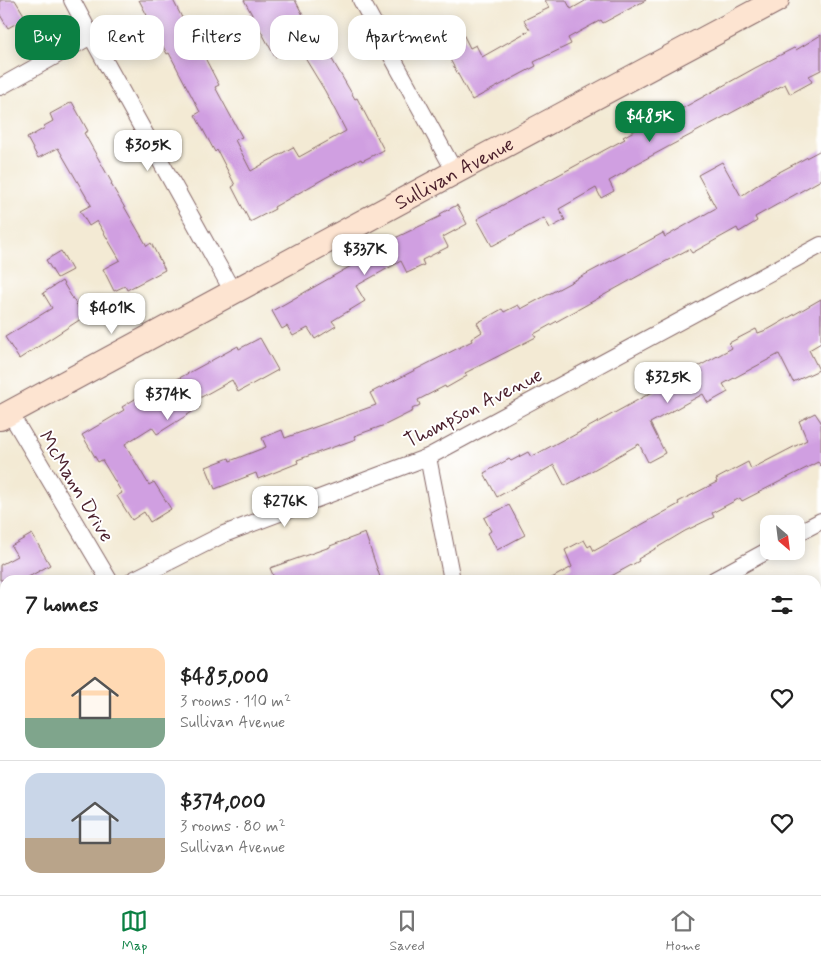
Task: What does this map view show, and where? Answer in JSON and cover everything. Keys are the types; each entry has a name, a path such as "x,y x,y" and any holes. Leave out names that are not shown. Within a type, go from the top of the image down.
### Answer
{"street":[{"path":"72,0 90,34"},
{"path":"361,0 455,172"},
{"name":"Sullivan Avenue","path":"5,415 777,0"},
{"path":"0,87 90,37"},
{"path":"104,60 233,292"},
{"name":"Thompson Avenue","path":"142,575 224,534 428,458 821,245"},
{"name":"McMann Drive","path":"5,415 105,575"},
{"path":"428,458 451,575"},
{"path":"805,529 821,520"},
{"path":"723,575 760,555"}],"building":[{"path":"0,0 15,0 24,15 15,15 15,24 8,28 0,15"},
{"path":"139,0 173,0 181,15 174,15 174,60 206,60 219,85 215,87 242,137 235,140 251,171 293,147 299,157 346,131 306,60 332,60 355,99 357,98 384,150 362,161 361,159 325,178 250,222 232,187 235,185 217,150 215,152 195,115 200,112 169,53 167,54 164,48 164,15 147,15"},
{"path":"244,0 295,0 303,15 270,15 270,48 260,29 260,15 252,15"},
{"path":"545,0 566,0 571,9 587,0 646,0 603,23 601,20 568,38 571,44 534,62 536,66 472,100 450,60 466,60 466,40 470,48 476,45 482,57 530,30 524,20 549,8"},
{"path":"821,35 821,70 809,76 812,82 790,94 785,84 627,169 627,171 609,181 614,191 601,198 596,188 559,209 565,220 550,228 544,218 492,246 477,219 625,139 623,137 663,115 665,118 755,68 794,48 796,50"},
{"path":"72,102 88,131 84,133 111,184 147,246 151,243 165,270 127,290 125,286 114,291 103,269 120,260 97,221 89,226 80,211 91,205 58,148 38,158 27,138 53,121 50,114"},
{"path":"821,150 821,180 755,217 757,221 739,232 737,228 692,253 689,249 640,275 534,334 536,337 465,373 467,376 446,388 445,386 418,400 420,405 412,409 413,411 385,425 354,436 356,439 297,460 298,463 258,479 256,473 215,489 206,467 229,458 230,461 266,447 262,438 282,430 285,438 376,405 370,393 472,341 471,339 482,332 477,323 502,309 504,312 518,305 521,309 663,233 665,237 716,208 698,175 722,162 741,196 766,179"},
{"path":"457,205 467,224 443,237 448,247 422,260 424,265 407,273 401,261 356,286 365,301 332,321 336,326 315,339 308,328 293,336 287,326 282,329 272,311 365,258 363,255 441,216 440,214"},
{"path":"61,251 72,270 57,278 46,260"},
{"path":"62,281 84,317 19,359 5,337 52,308 43,293"},
{"path":"821,299 821,343 809,350 819,370 793,382 779,354 723,384 728,392 708,403 703,394 650,423 665,453 648,462 639,444 565,486 554,465 497,497 484,473 509,459 511,461 528,452 531,457 569,438 732,348 729,343 756,329 758,333 769,329"},
{"path":"260,338 278,370 238,392 232,380 196,400 200,407 157,434 152,427 125,444 149,485 154,482 171,509 150,522 144,512 132,520 117,496 122,493 102,460 98,462 82,435 124,410 122,407 148,391 150,394 238,346 239,349"},
{"path":"815,413 821,422 821,466 818,462 742,501 740,498 712,513 714,517 685,531 638,559 639,561 613,575 557,575 572,567 565,550 584,540 588,547 591,545 594,551 679,504 678,502 717,482 716,479 748,462 751,469 807,440 799,421"},
{"path":"509,505 525,535 497,550 488,533 491,531 484,518"},
{"path":"365,533 379,575 273,575 270,568"},
{"path":"32,534 50,565 32,575 0,575 0,565 17,556 11,546"}]}
